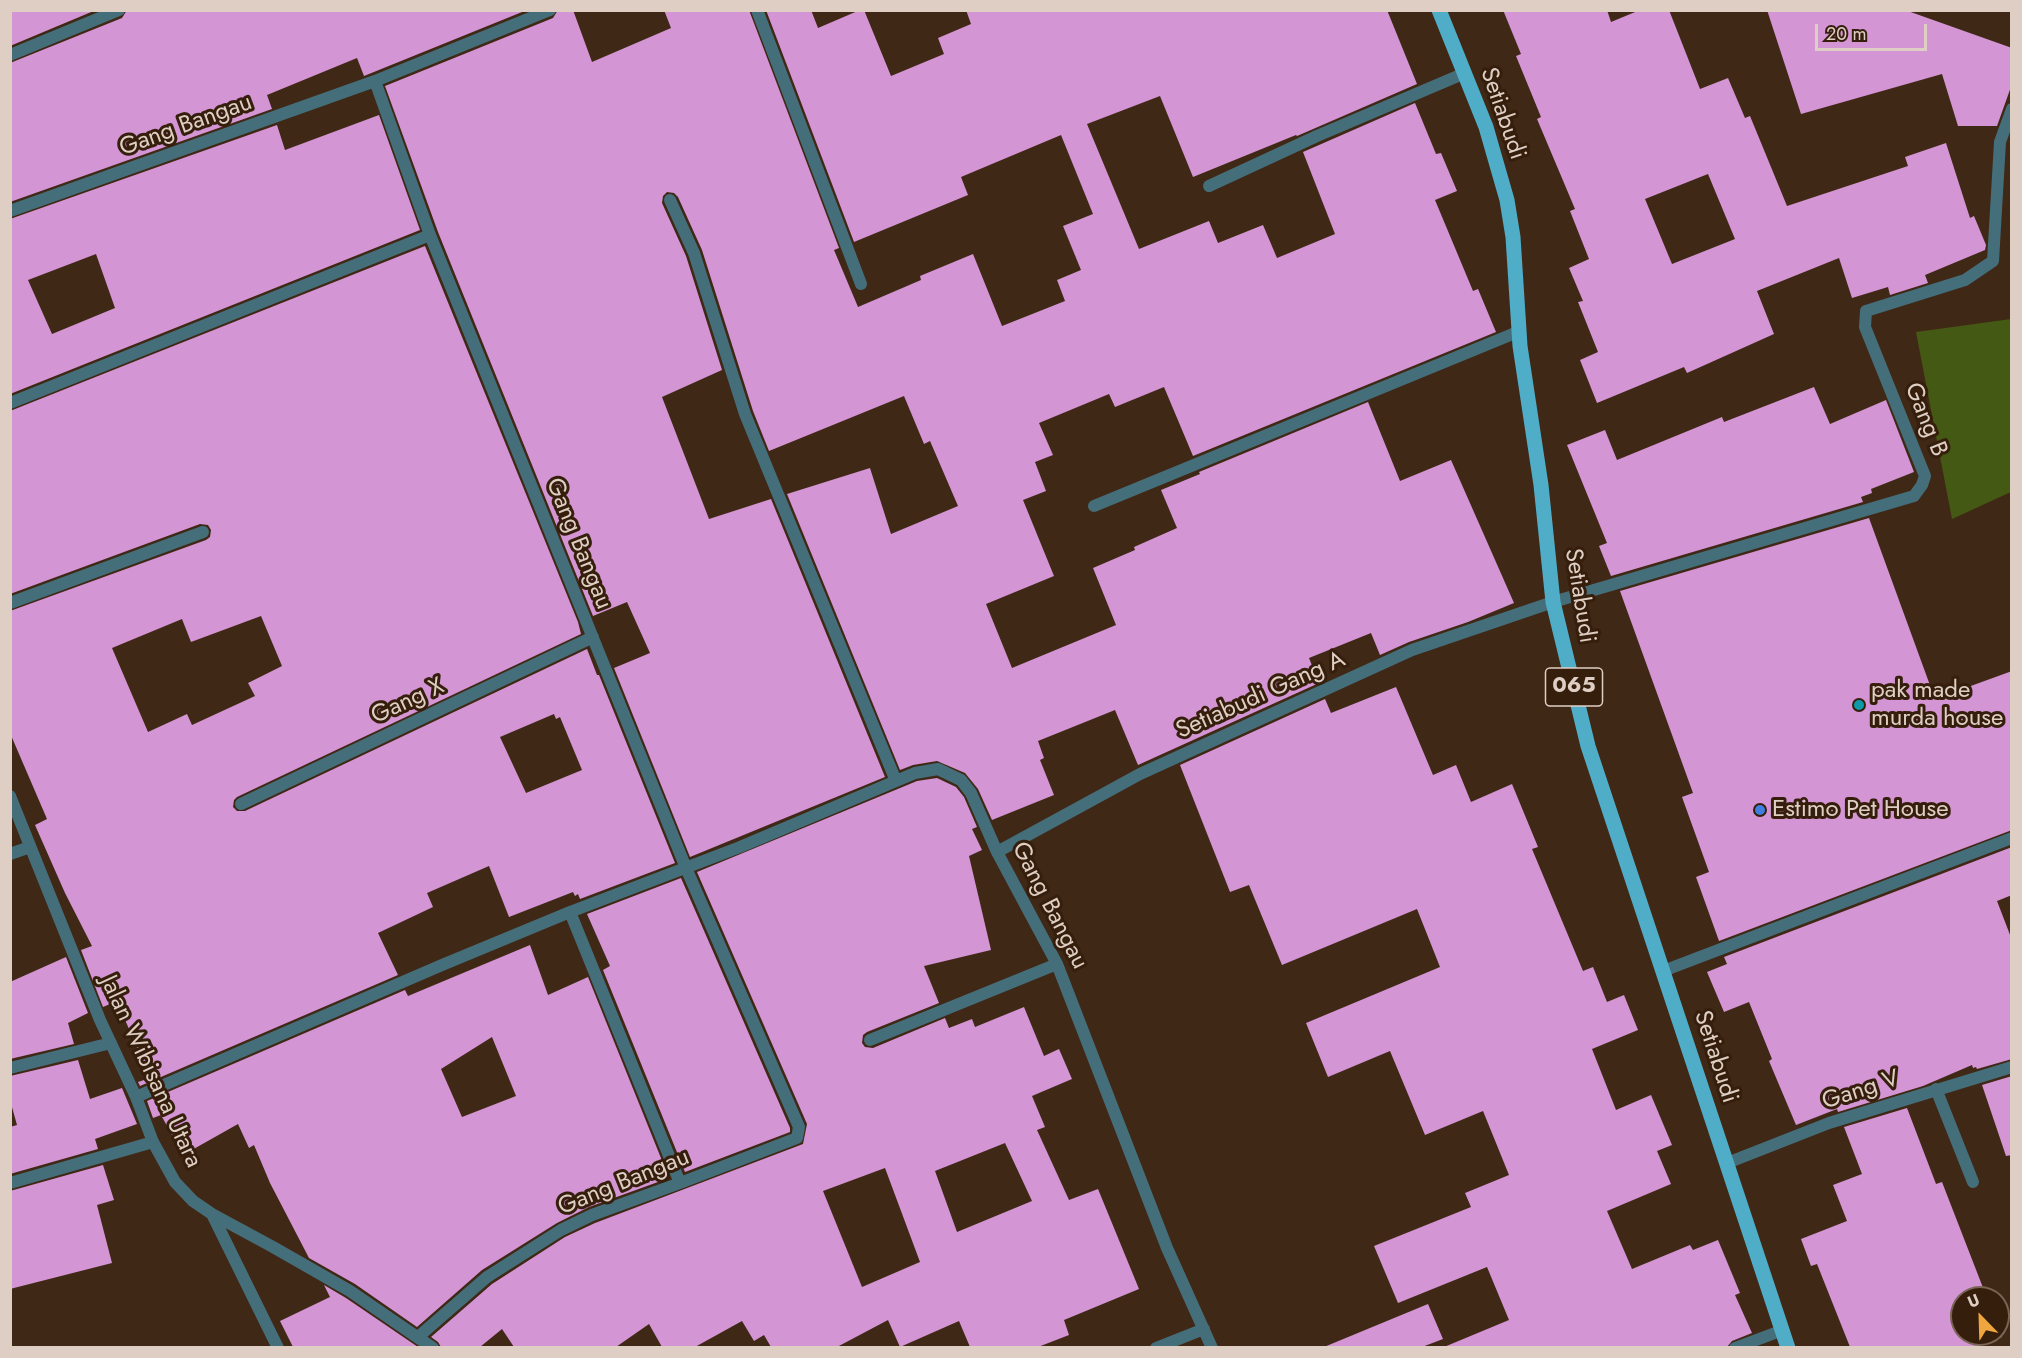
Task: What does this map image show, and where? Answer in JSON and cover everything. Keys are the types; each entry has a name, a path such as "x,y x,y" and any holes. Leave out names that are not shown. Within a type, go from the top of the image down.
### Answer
{"main road":[{"name":"Setiabudi","path":"1439,10 1486,127 1507,200 1513,237 1520,331 1542,485 1553,602 1588,746 1788,1347"}],"street":[{"path":"10,55 120,10"},
{"name":"Gang Bangau","path":"10,210 375,81 550,10"},
{"path":"757,10 861,284"},
{"path":"1209,186 1317,136 1465,73"},
{"name":"Gang Bangau","path":"375,81 430,235 686,868 799,1127 797,1138 592,1215 561,1230 487,1277 418,1337"},
{"name":"Gang B","path":"1553,602 1914,496 1925,476 1865,327 1866,311 1965,280 1993,261 2000,142 2012,109"},
{"path":"670,200 694,253 745,414 896,782"},
{"path":"10,402 430,235"},
{"path":"1094,506 1520,331"},
{"path":"10,603 203,532"},
{"name":"Setiabudi Gang A","path":"997,852 1140,774 1412,650 1553,602"},
{"name":"Gang X","path":"241,804 593,637"},
{"name":"Gang Bangau","path":"686,868 915,773 938,769 962,780 997,852 1057,964 1167,1248 1204,1329"},
{"name":"Jalan Wibisana Utara","path":"10,796 153,1142 175,1182 193,1201 212,1214 273,1246 340,1286 433,1347"},
{"path":"1663,971 2012,838"},
{"path":"10,854 30,847"},
{"path":"136,1097 442,965 570,912 686,868"},
{"path":"570,912 680,1183"},
{"path":"870,1040 1057,964"},
{"path":"10,1068 111,1043"},
{"name":"Gang V","path":"1727,1163 1829,1123 2012,1067"},
{"path":"1936,1089 1973,1182"},
{"path":"10,1183 153,1142"},
{"path":"212,1214 278,1347"},
{"path":"1156,1347 1204,1329 1212,1347"},
{"path":"1735,1347 1783,1330"}],"green space":[{"path":"2011,319 2011,492 1952,519 1916,332"}],"building":[{"path":"10,10 96,10 10,46"},
{"path":"127,10 527,10 364,76 357,58 267,95 272,109 10,202 10,63 122,18"},
{"path":"558,10 573,10 592,62 671,28 664,10 749,10 839,248 834,250 858,307 921,280 920,276 973,254 1002,326 1065,301 1057,280 1081,270 1063,226 1093,214 1061,135 961,177 968,195 854,242 766,10 811,10 818,28 864,10 891,76 944,54 938,38 971,24 966,10 1387,10 1417,84 1297,136 1193,177 1160,96 1087,124 1139,249 1209,221 1218,243 1263,225 1277,258 1335,234 1303,152 1415,103 1436,154 1441,153 1457,191 1435,200 1473,291 1478,289 1496,332 1193,456 1164,387 1115,407 1109,394 1039,423 1053,455 1035,462 1046,491 1023,500 1054,576 986,604 1012,668 1116,625 1093,568 1135,550 1134,547 1177,528 1161,490 1368,402 1400,481 1451,460 1514,603 1380,655 1371,633 1309,658 1319,683 1138,765 1115,710 1038,741 1044,758 1040,760 1054,795 992,820 978,789 965,773 937,761 900,770 787,494 870,468 891,534 958,506 930,441 924,444 904,396 769,451 753,411 702,250 678,197 674,193 667,192 663,196 662,203 686,256 722,370 662,397 709,519 771,499 885,777 690,857 614,668 650,653 627,602 593,616 438,232 385,86 553,18"},
{"path":"1503,10 1607,10 1611,22 1640,10 1669,10 1700,89 1728,78 1745,118 1750,116 1787,206 1908,166 1905,157 1946,143 1970,218 1974,216 1986,245 1985,250 1925,275 1928,283 1890,295 1888,287 1852,298 1839,258 1757,291 1774,334 1687,373 1684,367 1597,403 1580,360 1598,352 1578,302 1583,301 1569,268 1589,259 1570,211 1575,209 1537,119 1541,117 1516,56 1521,54","holes":["1708,174 1735,239 1672,264 1645,199"]},
{"path":"1767,10 1905,10 2012,48 2012,84 1997,126 1958,126 1942,74 1801,114"},
{"path":"379,115 420,230 10,394 10,219 277,125 285,150","holes":["96,254 115,308 52,334 28,280"]},
{"path":"425,246 581,634 237,797 233,807 237,811 245,811 587,649 675,863 580,899 578,894 575,896 573,892 509,917 489,866 427,893 433,907 378,933 398,975 140,1086 138,1082 150,1078 117,1001 103,1007 81,950 92,946 65,893 35,825 47,819 10,733 10,611 206,540 210,537 211,530 208,525 200,524 10,594 10,411","holes":["261,616 282,666 248,683 255,696 192,725 187,714 148,732 112,648 182,619 191,642","554,714 556,719 560,717 582,770 526,793 500,737"]},
{"path":"1814,387 1830,424 1886,400 1914,472 1871,489 1872,493 1861,497 1863,502 1611,576 1599,546 1607,543 1567,445 1605,430 1617,460 1722,417 1724,422"},
{"path":"1869,518 1935,699 2012,671 2012,830 1719,941 1696,877 1709,872 1682,797 1693,793 1620,591"},
{"path":"1396,687 1433,775 1456,765 1471,802 1512,784 1538,847 1532,849 1583,971 1593,967 1607,1002 1624,995 1638,1030 1592,1049 1616,1110 1651,1095 1672,1145 1657,1151 1671,1184 1607,1211 1632,1269 1690,1245 1693,1250 1718,1240 1740,1293 1735,1295 1752,1333 1732,1341 1727,1347 1444,1347 1509,1320 1487,1267 1398,1303 1374,1246 1471,1207 1465,1193 1509,1175 1483,1111 1425,1135 1390,1051 1328,1077 1306,1023 1440,967 1417,909 1282,965 1249,885 1230,892 1180,765 1325,699 1331,713"},
{"path":"937,778 956,787 964,797 977,827 972,829 982,850 969,856 991,950 924,966 939,1003 867,1032 863,1035 862,1043 865,1047 873,1048 945,1018 949,1028 972,1019 975,1027 1024,1007 1044,1056 1059,1049 1072,1079 1032,1096 1045,1127 1037,1130 1069,1200 1098,1189 1139,1289 1064,1320 1069,1335 1038,1347 970,1347 959,1321 900,1347 888,1320 837,1347 771,1347 764,1335 754,1341 742,1321 695,1347 662,1347 649,1324 616,1347 514,1347 502,1329 480,1347 441,1347 431,1337 492,1284 565,1237 595,1223 803,1144 807,1124 697,872 917,781","holes":["1005,1143 1032,1201 957,1232 935,1171","885,1168 920,1262 862,1287 823,1191"]},
{"path":"2012,847 2012,895 1997,901 2012,940 2012,1059 1977,1069 1972,1065 1923,1086 1838,1112 1837,1109 1796,1125 1769,1061 1772,1059 1749,1002 1724,1012 1707,972 1727,964 1724,957"},
{"path":"681,878 790,1128 790,1132 685,1172 603,970 610,966 587,914"},
{"path":"530,945 548,995 588,977 669,1178 589,1207 557,1223 482,1270 417,1327 355,1284 309,1258 270,1183 254,1145 249,1148 238,1124 183,1155 161,1115 153,1118 147,1101 405,990 408,996","holes":["492,1037 516,1096 462,1117 441,1069"]},
{"path":"66,957 88,1013 68,1023 74,1044 10,1059 10,982"},
{"path":"78,1060 90,1099 122,1088 137,1124 95,1139 98,1149 10,1174 10,1127 17,1125 10,1100 10,1076"},
{"path":"2012,1076 2012,1155 2006,1156 1982,1085"},
{"path":"1907,1108 1936,1184 1942,1182 1982,1286 1950,1286 1950,1346 1979,1346 1850,1347 1817,1264 1811,1266 1801,1239 1847,1221 1833,1185 1862,1174 1844,1127"},
{"path":"103,1165 114,1200 97,1205 112,1263 10,1289 10,1191"},
{"path":"324,1285 418,1347 293,1347 280,1321 330,1297"},
{"path":"1428,1304 1443,1339 1422,1347 1324,1347"}],"place":[{"name":"pak made murda house","path":"1859,705"},
{"name":"Estimo Pet House","path":"1760,810"}]}
